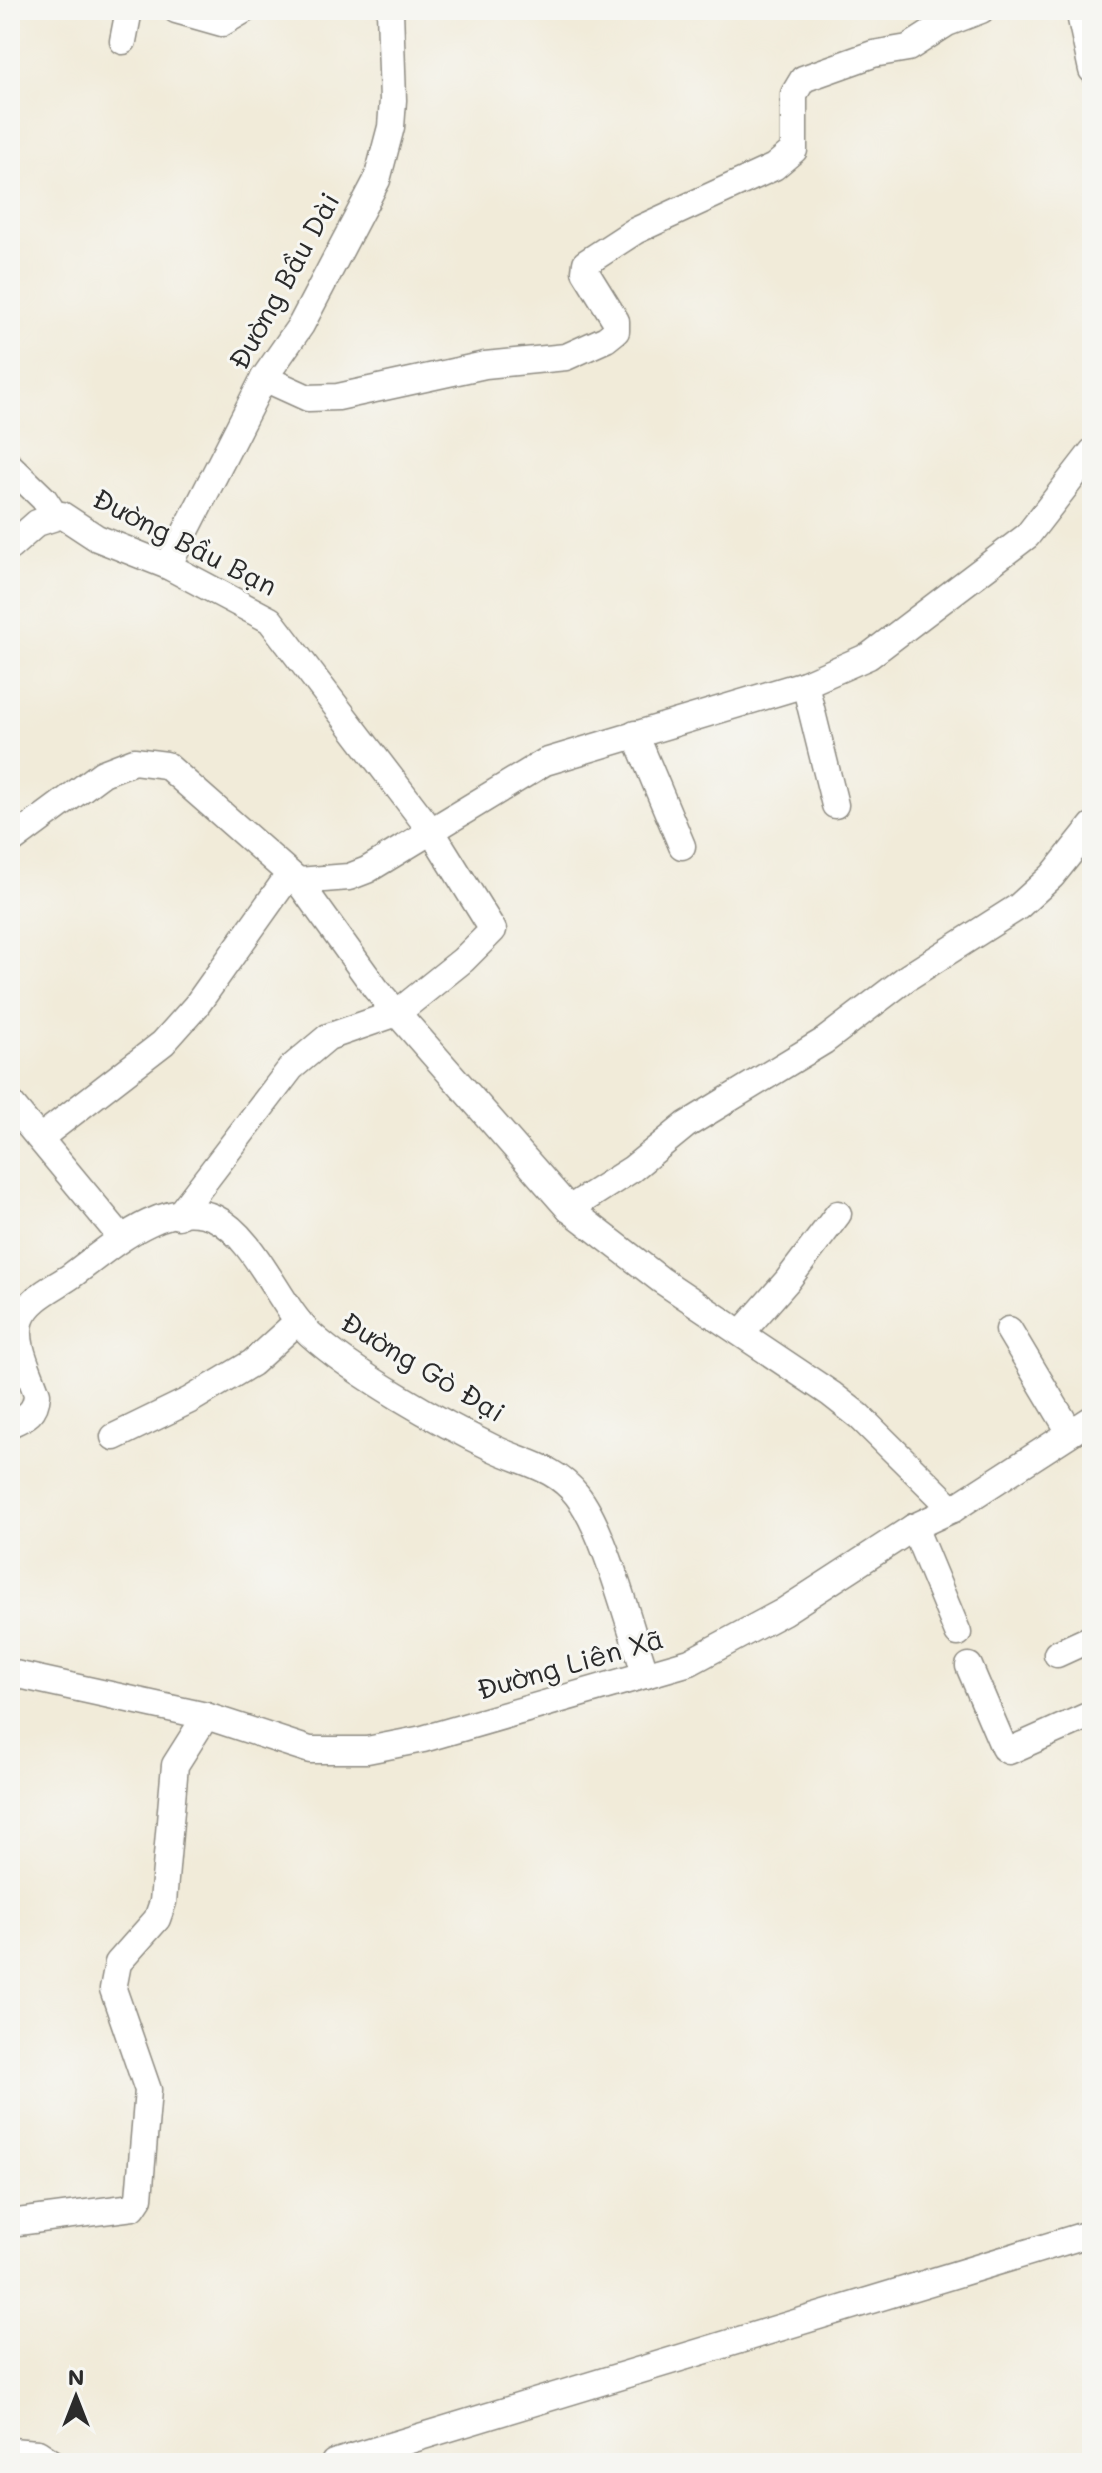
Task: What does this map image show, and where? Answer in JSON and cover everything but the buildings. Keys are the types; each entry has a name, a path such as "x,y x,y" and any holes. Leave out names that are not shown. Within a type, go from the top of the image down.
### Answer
{"street":[{"path":"123,41 129,10"},
{"path":"176,10 222,23 244,10"},
{"name":"Đường Bầu Dài","path":"168,566 264,378 301,325 377,180 391,127 390,10"},
{"path":"264,378 308,398 338,397 485,365 553,359 606,339 616,331 616,321 585,271 586,263 635,231 774,167 791,155 796,138 794,94 803,79 873,54 908,48 947,23 981,10"},
{"path":"1079,10 1092,70"},
{"path":"294,878 349,877 432,832 545,762 805,684 869,656 1010,550 1037,524 1092,452"},
{"path":"10,466 44,499 54,514"},
{"name":"Đường Bầu Bạn","path":"10,547 29,528 54,514 62,515 108,542 168,566 270,620 432,832 493,930 463,960 397,1013"},
{"path":"805,684 835,805"},
{"path":"635,734 682,846"},
{"path":"10,842 103,773 134,761 166,765 294,878 397,1013 569,1209 661,1280 742,1332 859,1416 953,1509"},
{"path":"569,1209 632,1169 686,1125 824,1041 908,977 1018,907 1052,876 1092,826"},
{"path":"40,1138 163,1043 196,1006 294,878"},
{"path":"178,1216 291,1068 328,1037 397,1013"},
{"path":"10,1103 121,1237"},
{"path":"742,1332 787,1281 838,1214"},
{"name":"Đường Gò Đại","path":"10,1424 28,1416 36,1403 37,1394 19,1334 26,1310 121,1237 144,1224 178,1216 205,1215 222,1223 258,1260 298,1321 352,1366 496,1450 543,1466 568,1485 586,1508 597,1532 646,1675"},
{"path":"114,1437 190,1400 252,1363 298,1321"},
{"path":"1009,1330 1081,1426"},
{"name":"Đường Liên Xã","path":"10,1673 206,1716 310,1750 367,1750 423,1739 690,1662 741,1637 914,1527 953,1509 1081,1426"},
{"path":"914,1527 958,1633"},
{"path":"1057,1654 1092,1638"},
{"path":"969,1666 1004,1748 1009,1751 1092,1714"},
{"path":"10,2223 133,2207 139,2198 148,2090 118,2009 113,1989 115,1973 118,1963 157,1919 163,1902 175,1765 206,1716"},
{"path":"334,2463 1092,2233"},
{"path":"10,2451 38,2453 53,2463"}]}
